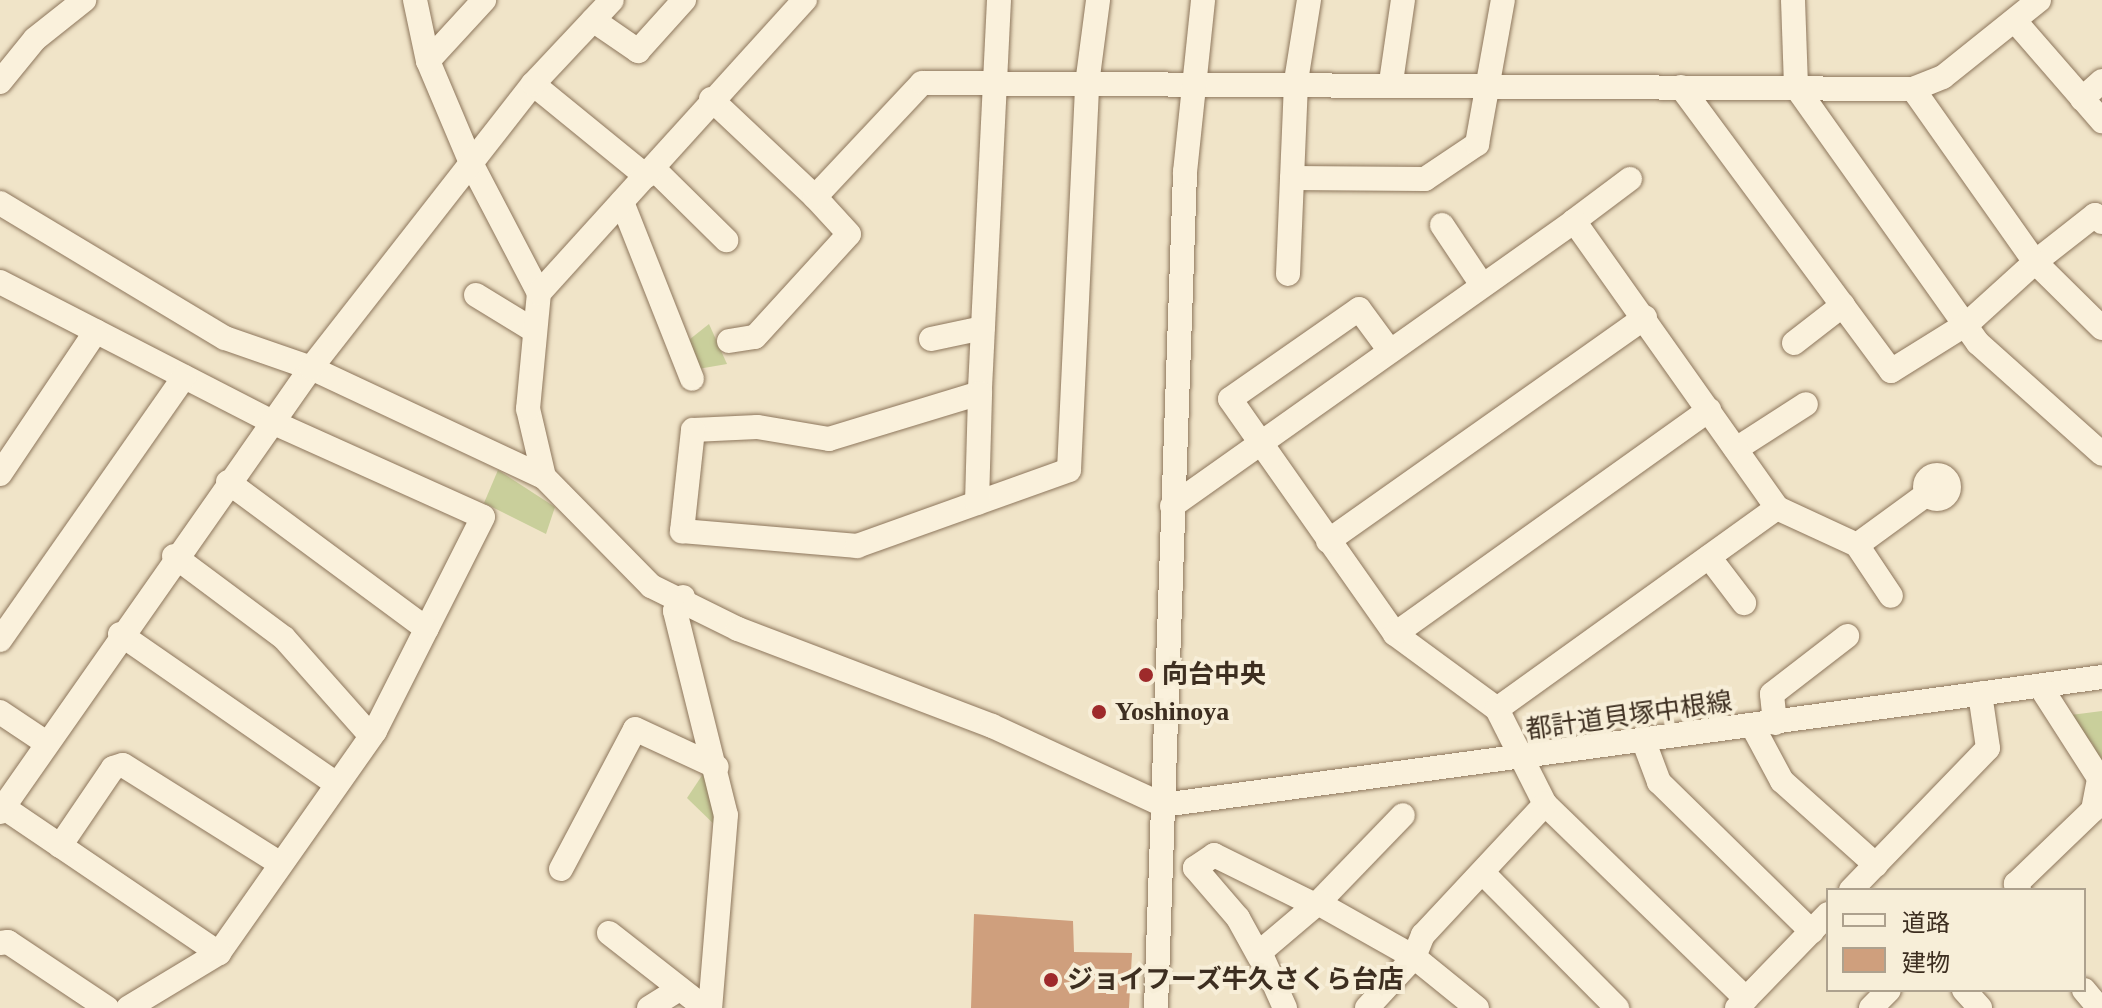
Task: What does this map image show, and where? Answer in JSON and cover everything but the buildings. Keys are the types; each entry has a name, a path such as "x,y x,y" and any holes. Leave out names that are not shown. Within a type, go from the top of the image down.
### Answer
{"street":[{"path":"0,82 35,39 84,0"},
{"path":"415,0 428,61 471,163 539,293 528,409 544,477"},
{"path":"428,61 484,0"},
{"path":"219,953 1,810 174,556 311,368 533,84 612,0"},
{"path":"593,20 638,51 684,0"},
{"path":"539,293 650,172 711,99 805,0"},
{"path":"977,503 992,80 999,0"},
{"path":"980,393 829,439 757,427 693,430 682,531 857,546 1069,470 1087,84 1098,0"},
{"path":"1156,1008 1172,506 1191,82 1203,0"},
{"path":"1288,274 1296,81 1309,0"},
{"path":"1391,82 1403,0"},
{"path":"1292,178 1425,179 1477,144 1503,0"},
{"path":"1793,0 1796,87 1968,323 1978,343 2102,454"},
{"path":"815,197 922,83 992,80 1087,84 1488,82 1913,89 1943,77 2039,0"},
{"path":"2015,21 2102,121"},
{"path":"2082,99 2102,81"},
{"path":"533,84 650,172 726,240"},
{"path":"1681,87 1891,371 1968,323 2035,262 2095,215 2102,222"},
{"path":"1913,89 2035,262 2102,328"},
{"path":"711,99 815,197 849,234 755,337 729,341"},
{"path":"1172,506 1630,179"},
{"path":"622,202 692,379"},
{"path":"0,203 225,338 311,368 544,477 651,586 683,597 738,629 992,726 1163,805"},
{"path":"1574,221 1645,317 1777,508 1857,545 1891,596"},
{"path":"1442,225 1482,285"},
{"path":"4,292 96,331 272,422 483,517 371,736 219,953 128,1008"},
{"path":"476,295 535,331"},
{"path":"1794,343 1843,305"},
{"path":"1390,351 1359,309 1230,399 1258,446 1395,634 1497,709 1545,804 1741,1004 1820,923 1659,782 1644,742"},
{"path":"1328,541 1645,317"},
{"path":"931,339 983,328"},
{"path":"0,474 96,331"},
{"path":"0,640 184,377"},
{"path":"1736,449 1806,404"},
{"path":"1395,634 1709,410"},
{"path":"228,482 427,629"},
{"path":"1857,545 1927,494"},
{"path":"1497,709 1777,508"},
{"path":"174,556 284,638 371,736"},
{"path":"1709,557 1744,603"},
{"path":"609,933 707,1008 726,815 717,767 675,611 683,597"},
{"path":"120,634 337,784"},
{"path":"1847,636 1772,694 1764,725 1782,781 1864,881 1988,748 1980,694"},
{"name":"都計道貝塚中根線","path":"1163,805 1524,760 2102,677"},
{"path":"2018,888 2016,884 2098,820 2099,778 2040,686"},
{"path":"0,712 45,742"},
{"path":"561,869 635,729 717,767"},
{"path":"60,846 113,768 123,765 281,864"},
{"path":"1367,1008 1414,957 1423,935 1484,874 1545,804"},
{"path":"1260,958 1263,947 1315,904 1403,815"},
{"path":"1285,1008 1238,918 1195,868 1214,855 1414,957 1477,1008"},
{"path":"1484,874 1617,1008"},
{"path":"0,943 8,942 107,1008"},
{"path":"649,1008 680,989"},
{"path":"1871,1008 1887,992"},
{"path":"1966,992 1980,1008"},
{"path":"2086,992 2099,1008"}],"green space":[{"path":"709,324 727,364 698,369 685,343"},
{"path":"498,470 555,507 546,534 484,503"},
{"path":"2102,711 2102,764 2092,743 2063,716"},
{"path":"703,774 713,775 721,831 687,798"}],"place":[{"name":"向台中央","path":"1146,675"},
{"name":"Yoshinoya","path":"1099,712"},
{"name":"ジョイフーズ牛久さくら台店","path":"1051,980"}]}
